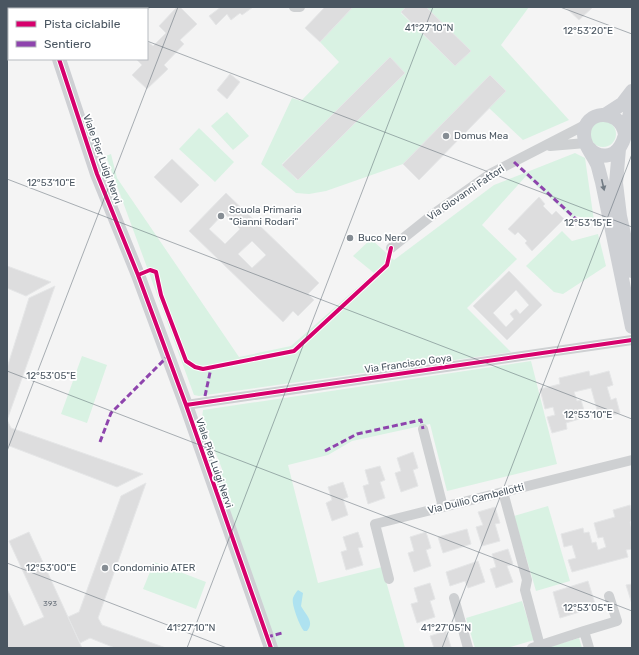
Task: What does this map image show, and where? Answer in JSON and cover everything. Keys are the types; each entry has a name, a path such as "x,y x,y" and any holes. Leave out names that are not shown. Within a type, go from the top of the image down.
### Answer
{"street":[{"name":"Viale Pier Luigi Nervi","path":"59,60 97,174 138,275 186,405 271,648"},
{"path":"632,91 622,104 605,114 594,118 587,124 584,130 587,146 598,166 602,182 632,327"},
{"path":"587,146 596,154 606,155 619,149 624,142 632,104"},
{"path":"605,114 614,117 620,122 625,134"},
{"name":"Via Giovanni Fattori","path":"391,248 436,212 490,174 587,124"},
{"name":"Via Giovanni Fattori","path":"546,146 587,146"},
{"path":"619,149 616,183 620,216 632,271"},
{"name":"Via Francisco Goya","path":"186,405 632,340"},
{"path":"423,429 443,507"},
{"name":"Via Duilio Cambellotti","path":"389,579 375,524 632,460"},
{"path":"503,492 527,580 525,590 536,647 617,621 609,596"},
{"path":"454,598 468,648"},
{"path":"584,631 589,648"}],"green space":[{"path":"353,7 406,7 401,13 455,66 470,51 426,7 529,7 501,45 569,120 523,140 489,108 506,91 490,75 403,164 326,191 309,194 296,193 261,164 292,98 301,101 339,62 320,42","holes":["390,58 405,73 297,180 282,164"]},
{"path":"227,112 249,136 233,150 211,126"},
{"path":"603,121 612,125 616,134 612,143 603,147 594,143 590,134 594,125"},
{"path":"199,128 234,162 215,182 179,149"},
{"path":"575,153 585,158 594,221 577,216 573,219 526,176 482,225 517,259 467,308 511,352 199,396 194,395 106,156 111,154 117,178 239,357 291,346 374,273 353,256 371,239 394,260 494,185"},
{"path":"562,231 572,241 598,234 606,266 563,294 554,292 526,266"},
{"path":"82,356 107,365 87,423 61,414"},
{"path":"531,361 557,464 447,491 430,424 352,441 328,455 288,465 318,583 382,567 405,648 274,648 218,488 222,469 202,418 203,410"},
{"path":"548,506 570,581 536,591 514,516"},
{"path":"154,562 206,582 196,609 143,589"},
{"path":"522,601 534,640 507,648 475,648 466,618"},
{"path":"579,638 582,648 546,648"}],"water":[{"path":"298,590 303,593 301,606 310,622 307,631 304,631 300,625 293,605 293,598"}],"building":[{"path":"151,7 148,10 148,8 121,8"},
{"path":"177,7 180,7 197,24 180,40 184,44 164,65 168,69 147,89 132,75 142,65 137,60 148,60 148,42 153,46 166,33 159,26"},
{"path":"221,7 253,7 242,15 240,13 231,20 227,14 216,25 209,16"},
{"path":"325,7 353,7 320,42 305,28"},
{"path":"406,7 426,7 471,51 455,66 401,12"},
{"path":"565,7 593,7 579,20"},
{"path":"390,57 405,73 298,180 282,165"},
{"path":"230,74 240,82 227,99 217,90"},
{"name":"Domus Mea","path":"490,75 506,91 419,180 403,164"},
{"path":"172,159 199,185 181,203 154,177"},
{"path":"226,193 319,283 308,294 314,300 298,316 293,311 283,322 189,231","holes":["224,213 240,229 225,244 209,229","252,241 266,255 252,268 238,254"]},
{"path":"539,197 545,204 543,206 552,215 556,211 564,219 532,251 525,243 527,241 518,232 515,235 508,229"},
{"path":"7,266 51,282 26,296 7,288"},
{"path":"509,271 542,305 507,340 473,306","holes":["516,290 529,305 520,314 516,309 510,314 514,319 506,327 493,313"]},
{"path":"55,286 7,420 7,368 29,298"},
{"path":"589,371 590,376 609,371 613,385 607,387 611,400 616,398 620,413 606,417 604,411 598,413 591,388 574,392 577,401 581,400 586,417 566,423 567,429 552,433 547,417 555,415 553,407 545,409 540,389 560,384 559,378"},
{"path":"7,420 11,428 143,474 117,487 7,445"},
{"path":"413,452 418,468 413,470 418,486 401,492 395,473 401,471 397,458"},
{"path":"380,466 385,480 380,482 385,498 368,504 363,486 369,484 365,470"},
{"path":"343,482 348,497 343,499 348,515 332,521 326,503 332,500 328,487"},
{"name":"Condominio ATER","path":"146,483 98,618 102,625 166,648 115,648 90,638 80,643 68,617 79,612 121,496"},
{"path":"630,505 632,513 632,521 630,522 632,530 632,549 626,550 628,557 572,572 568,560 576,558 572,545 564,547 561,534 583,528 584,533 589,532 592,543 596,542 598,550 606,547 603,537 598,538 594,523 615,517 613,510"},
{"path":"495,507 500,523 495,524 500,541 482,546 476,527 483,525 478,512"},
{"path":"467,529 471,544 443,553 438,537"},
{"path":"29,532 82,648 7,648 7,589 24,626 44,617 9,541"},
{"path":"358,532 363,547 358,548 363,565 346,570 341,552 347,550 343,537"},
{"path":"426,532 431,548 426,550 431,566 414,572 408,553 414,551 410,537"},
{"path":"508,549 513,564 507,566 513,582 496,588 490,569 496,567 492,554"},
{"path":"478,561 485,582 468,588 465,581 450,586 446,572"},
{"path":"588,581 596,607 560,618 553,592"},
{"path":"430,583 435,599 430,601 435,617 417,623 411,604 418,602 414,588"},
{"path":"632,584 632,604 626,585"},
{"path":"446,631 451,647 434,648 430,636"}],"marked path":[{"path":"514,162 576,219 574,225"},
{"path":"100,442 111,413 168,356"},
{"path":"205,396 211,368"},
{"path":"325,451 357,434 421,420 423,429"},
{"path":"267,637 282,633"}],"cycle path":[{"path":"59,60 97,174 138,275 186,405 271,648"},
{"path":"138,275 150,270 156,272 161,295 186,361 195,367 203,369 294,351 387,265 391,248"},
{"path":"186,405 632,340"}],"place":[{"name":"Domus Mea","path":"446,136"},
{"name":"Scuola Primaria \"Gianni Rodari\"","path":"221,216"},
{"name":"Buco Nero","path":"350,238"},
{"name":"Condominio ATER","path":"105,568"}]}
